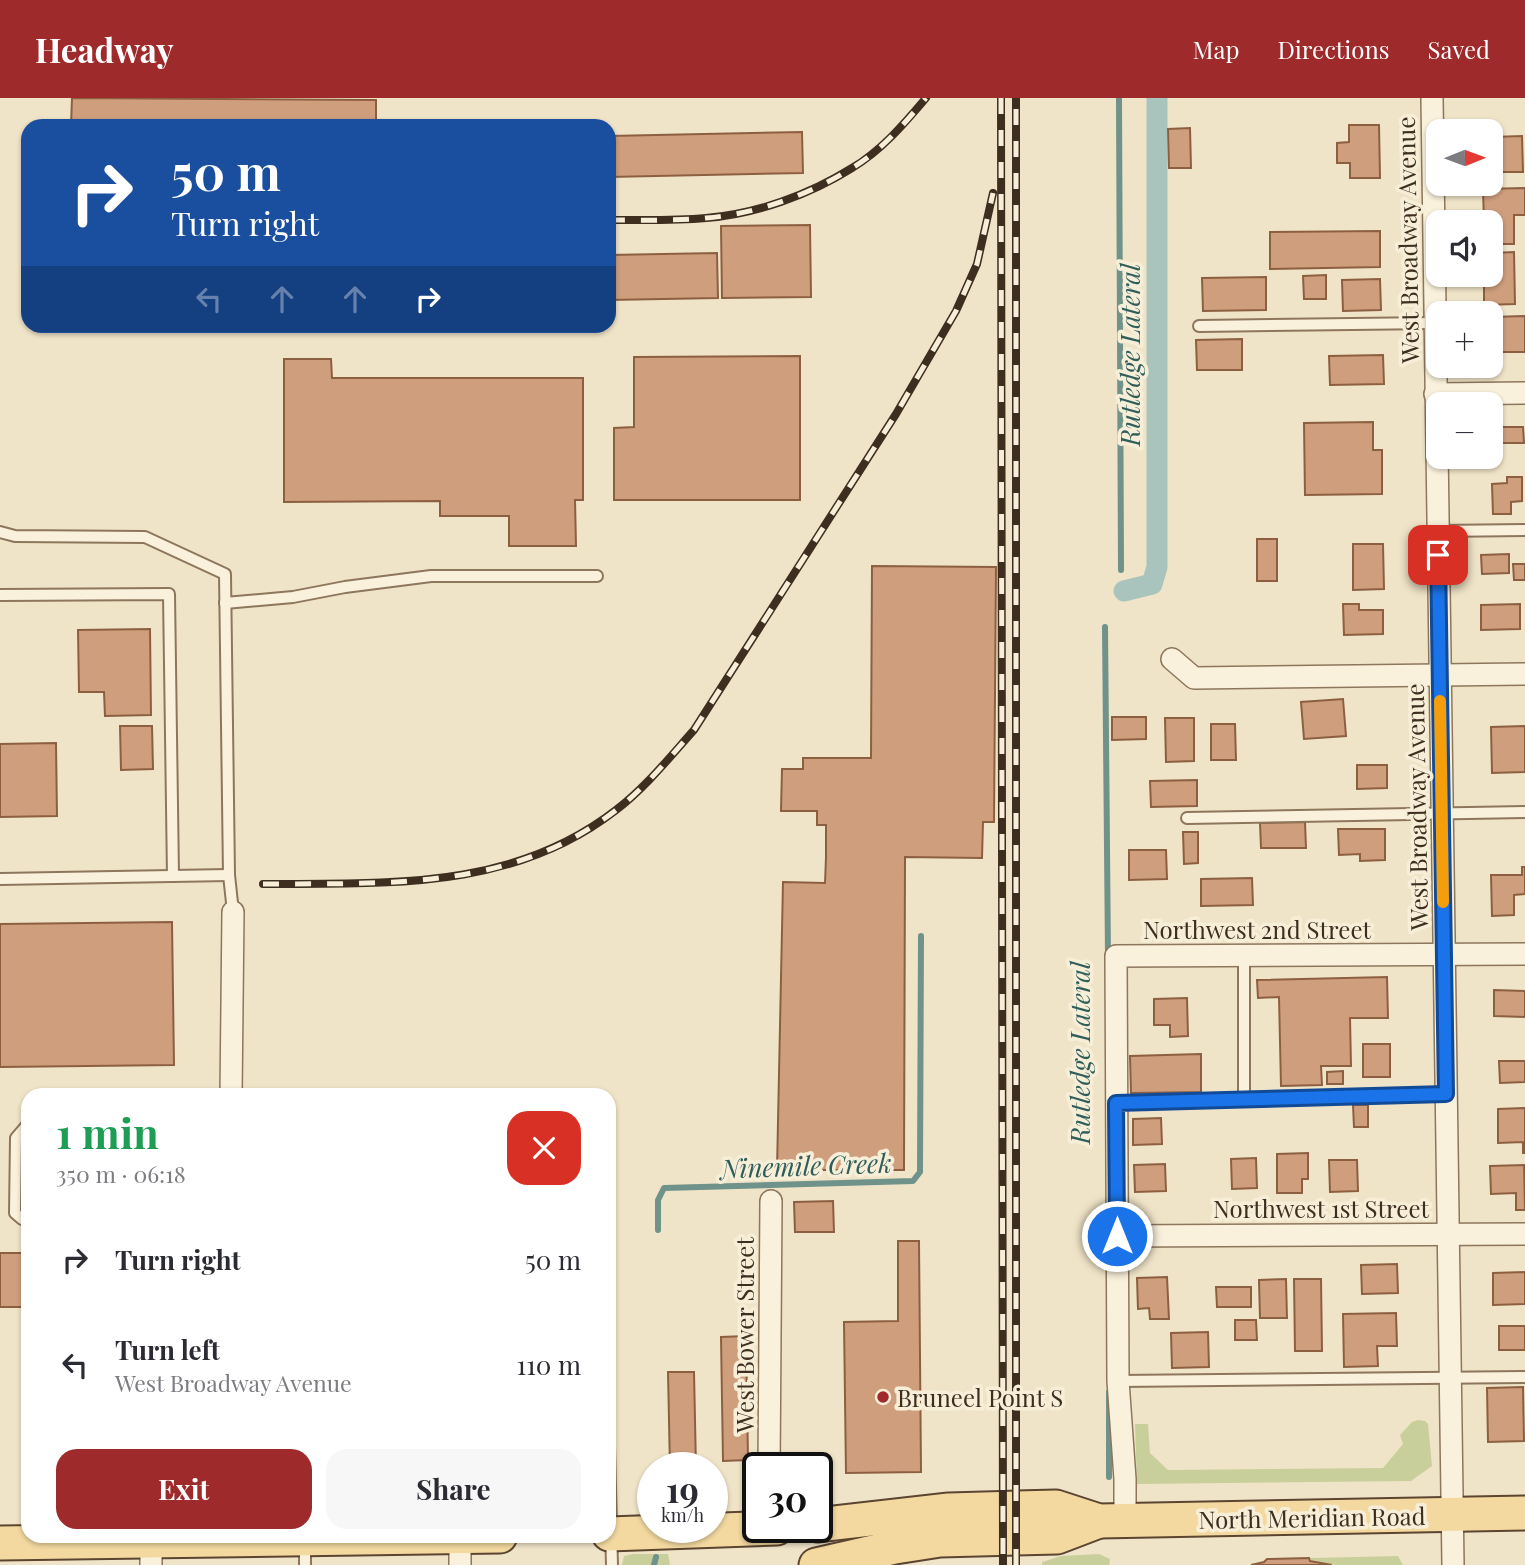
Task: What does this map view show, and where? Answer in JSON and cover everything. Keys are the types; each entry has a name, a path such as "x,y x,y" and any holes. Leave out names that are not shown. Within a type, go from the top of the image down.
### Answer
{"main road":[{"name":"North Meridian Road","path":"833,1523 949,1510 1056,1507 1112,1520 1525,1513"},
{"name":"North Meridian Road","path":"816,1565 940,1540 1057,1537 1112,1520"},
{"path":"611,1544 742,1531"},
{"path":"0,1543 151,1553 206,1543"},
{"path":"259,1543 305,1552 398,1543"}],"street":[{"name":"West Broadway Avenue","path":"1432,98 1434,301"},
{"path":"1503,393 1525,393"},
{"name":"West Broadway Avenue","path":"1437,469 1453,1565"},
{"path":"1172,659 1194,678 1525,674"},
{"path":"231,1088 233,912"},
{"name":"Northwest 2nd Street","path":"1116,1103 1116,956 1525,954"},
{"path":"1112,1520 1125,1479 1118,1381 1116,1103"},
{"name":"West Bower Street","path":"769,1452 771,1201"},
{"name":"Northwest 1st Street","path":"1117,1236 1525,1234"},
{"path":"460,1543 460,1565"}],"lane":[{"path":"1199,326 1426,323"},
{"path":"1438,531 1525,530"},
{"path":"0,532 15,536 145,537 225,574 229,875 233,912"},
{"path":"225,603 293,597 431,576 597,576"},
{"path":"0,595 169,593 173,876"},
{"path":"1187,818 1525,812"},
{"path":"0,880 229,875"},
{"path":"1244,955 1244,1100"},
{"path":"1116,1103 1446,1094"},
{"path":"21,1132 16,1138 15,1213 21,1218"},
{"path":"1118,1381 1525,1377"}],"green space":[{"path":"1418,1420 1428,1424 1432,1466 1411,1481 1137,1484 1135,1424 1148,1424 1150,1453 1168,1470 1383,1468 1403,1444 1400,1435 1412,1422"},
{"path":"668,1554 670,1565 622,1565 624,1556"},
{"path":"1099,1554 1110,1559 1109,1565 1042,1565 1042,1562 1061,1556"},
{"path":"1398,1556 1403,1565 1336,1565 1310,1558"}],"building":[{"path":"72,98 376,100 376,119 71,119"},
{"path":"1349,125 1379,125 1380,178 1350,178 1350,163 1337,163 1337,143 1349,142"},
{"path":"1190,128 1191,168 1169,168 1168,129"},
{"path":"802,132 803,173 616,177 616,136"},
{"path":"1522,136 1523,172 1503,172 1503,137"},
{"path":"1525,188 1525,215 1514,215 1514,244 1503,244 1503,210 1484,210 1483,196 1503,196 1503,189"},
{"path":"810,225 811,297 722,298 721,226"},
{"path":"1380,231 1380,267 1270,269 1270,232"},
{"path":"1503,252 1514,252 1515,304 1484,301 1484,287 1503,287"},
{"path":"717,253 718,298 616,300 616,255"},
{"path":"1326,275 1326,299 1304,299 1303,276"},
{"path":"1266,277 1266,310 1203,311 1202,278"},
{"path":"1380,279 1381,310 1343,311 1342,280"},
{"path":"1525,316 1525,352 1503,352 1503,317"},
{"path":"1242,339 1242,370 1197,370 1196,340"},
{"path":"1383,355 1384,384 1330,385 1329,356"},
{"path":"800,356 800,500 614,500 614,428 634,427 634,357"},
{"path":"284,359 331,359 332,378 583,378 583,500 575,500 576,546 509,546 509,516 440,516 440,501 284,502"},
{"path":"1373,422 1373,450 1382,450 1382,494 1305,495 1304,423"},
{"path":"1503,427 1523,427 1524,443 1503,443"},
{"path":"1507,477 1522,477 1522,501 1511,502 1511,514 1493,514 1492,484 1507,483"},
{"path":"1257,539 1277,539 1277,581 1257,581"},
{"path":"1353,544 1383,544 1384,589 1353,590"},
{"path":"1509,554 1509,573 1482,574 1481,555"},
{"path":"1513,564 1525,564 1525,580 1514,580"},
{"path":"872,566 996,567 994,822 983,822 982,858 905,857 904,1170 777,1170 783,882 825,883 826,857 826,825 817,825 817,811 781,811 782,769 803,769 803,758 871,758"},
{"path":"1343,604 1359,604 1359,610 1383,610 1383,634 1344,635"},
{"path":"1520,604 1520,629 1481,630 1481,605"},
{"path":"150,629 151,715 105,716 104,692 79,692 78,630"},
{"path":"1343,699 1346,736 1304,739 1301,702"},
{"path":"1112,717 1146,717 1146,739 1112,740"},
{"path":"1165,718 1194,718 1194,761 1166,762"},
{"path":"1211,724 1235,724 1236,760 1211,760"},
{"path":"120,726 152,726 153,769 121,770"},
{"path":"1525,726 1525,772 1492,773 1491,727"},
{"path":"56,743 57,816 0,817 0,744"},
{"path":"1357,765 1387,765 1387,788 1357,789"},
{"path":"1197,780 1197,806 1151,807 1150,781"},
{"path":"1305,822 1306,848 1261,848 1260,823"},
{"path":"1338,829 1385,829 1385,860 1360,861 1360,854 1339,855"},
{"path":"1183,832 1198,832 1198,863 1184,864"},
{"path":"1129,850 1166,850 1167,879 1129,880"},
{"path":"1522,867 1525,867 1525,894 1514,895 1514,915 1492,916 1491,875 1522,875"},
{"path":"1252,878 1253,905 1201,906 1201,879"},
{"path":"172,922 174,1065 0,1067 0,924"},
{"path":"1387,977 1388,1018 1350,1018 1351,1066 1321,1066 1322,1085 1281,1086 1279,997 1258,998 1257,980"},
{"path":"1494,990 1525,991 1525,1017 1494,1016"},
{"path":"1187,998 1188,1036 1170,1037 1170,1025 1154,1025 1154,999"},
{"path":"1363,1044 1390,1044 1390,1077 1363,1077"},
{"path":"1201,1054 1201,1092 1131,1093 1130,1056"},
{"path":"1499,1061 1525,1061 1525,1082 1500,1083"},
{"path":"1343,1071 1343,1084 1327,1084 1327,1072"},
{"path":"1353,1105 1368,1105 1368,1127 1354,1127"},
{"path":"1525,1108 1523,1153 1523,1142 1498,1143 1498,1109"},
{"path":"1161,1118 1162,1144 1133,1145 1133,1119"},
{"path":"1308,1153 1308,1179 1302,1179 1302,1193 1277,1193 1277,1154"},
{"path":"1256,1158 1257,1188 1232,1189 1231,1159"},
{"path":"1329,1160 1357,1160 1358,1191 1330,1192"},
{"path":"1165,1164 1166,1191 1135,1192 1134,1165"},
{"path":"1524,1165 1525,1210 1516,1210 1516,1193 1491,1194 1490,1166"},
{"path":"833,1201 834,1232 795,1232 794,1202"},
{"name":"Bruneel Point S","path":"898,1241 919,1241 921,1472 846,1473 844,1322 898,1321"},
{"path":"0,1253 21,1253 21,1307 0,1307"},
{"path":"1397,1264 1398,1293 1362,1294 1361,1265"},
{"path":"1525,1272 1525,1304 1493,1305 1493,1273"},
{"path":"1167,1277 1169,1319 1150,1319 1149,1308 1138,1309 1137,1278"},
{"path":"1286,1279 1287,1318 1260,1318 1259,1280"},
{"path":"1294,1279 1321,1279 1322,1351 1295,1351"},
{"path":"1216,1287 1251,1287 1251,1307 1217,1307"},
{"path":"1396,1313 1397,1346 1377,1346 1378,1366 1344,1367 1343,1314"},
{"path":"1235,1320 1256,1320 1257,1340 1235,1340"},
{"path":"1499,1326 1525,1326 1525,1350 1499,1350"},
{"path":"1208,1332 1209,1367 1172,1368 1171,1333"},
{"path":"746,1336 748,1452 742,1452 742,1460 728,1461 728,1452 723,1452 721,1337"},
{"path":"668,1372 694,1372 696,1452 670,1452"},
{"path":"1523,1387 1524,1441 1488,1442 1487,1388"},
{"path":"1309,1558 1310,1561 1332,1565 1251,1565 1267,1559"}],"waterway":[{"name":"Ninemile Creek","path":"1119,98 1121,570"},
{"name":"Rutledge Lateral","path":"1124,591 1152,584 1157,567 1157,98"},
{"name":"Rutledge Lateral","path":"1105,627 1108,957"},
{"name":"Ninemile Creek","path":"658,1230 658,1200 664,1188 913,1181 920,1172 921,936"},
{"name":"Rutledge Lateral","path":"1109,1392 1109,1477"},
{"name":"Ninemile Creek","path":"654,1565 656,1557"}],"railway":[{"path":"616,220 682,220 725,216 763,208 800,195 863,161 883,145 926,98"},
{"path":"1001,98 1003,1565"},
{"path":"1016,98 1016,1565"},
{"path":"263,884 402,882 491,869 534,856 576,836 616,810 637,792 694,730 896,414 956,311 977,264 993,193"}],"slow traffic":[{"path":"1440,701 1443,902"}],"place":[{"name":"Bruneel Point S","path":"883,1397"}],"route":[{"path":"1117,1236 1116,1103 1446,1094 1438,555"}]}
